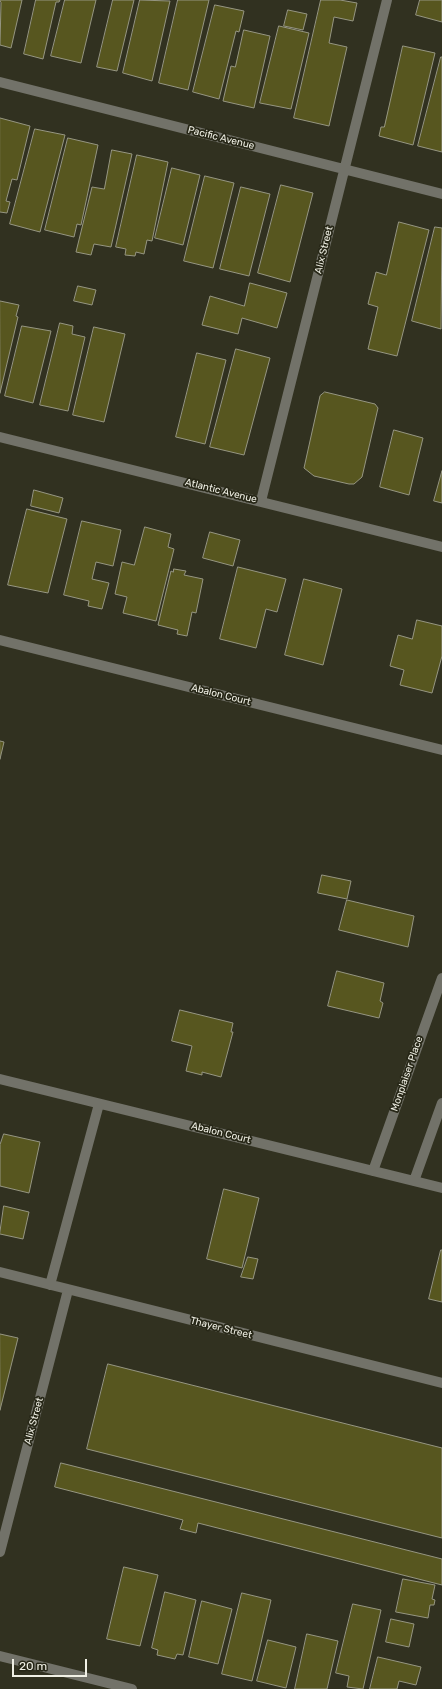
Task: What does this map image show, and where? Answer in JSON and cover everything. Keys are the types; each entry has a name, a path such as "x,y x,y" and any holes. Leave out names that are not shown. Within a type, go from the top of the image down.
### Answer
{"street":[{"name":"Alix Street","path":"261,501 387,0"},
{"name":"Pacific Avenue","path":"0,82 442,194"},
{"name":"Atlantic Avenue","path":"0,437 442,547"},
{"name":"Abalon Court","path":"0,640 442,750"},
{"name":"Monplaiser Place","path":"373,1171 442,978"},
{"name":"Abalon Court","path":"0,1080 442,1188"},
{"path":"414,1181 442,1103"},
{"path":"50,1285 99,1104"},
{"name":"Thayer Street","path":"0,1272 442,1383"},
{"name":"Alix Street","path":"0,1552 68,1290"},
{"path":"0,1656 132,1689"}],"building":[{"path":"0,0 22,0 11,48 0,45"},
{"path":"36,0 60,0 59,2 56,2 43,59 24,54"},
{"path":"65,0 96,0 81,63 51,56"},
{"path":"113,0 134,0 117,71 97,67"},
{"path":"140,0 170,1 152,81 123,73"},
{"path":"178,0 209,0 188,90 159,83"},
{"path":"321,0 340,0 357,3 353,21 334,17 329,43 347,47 329,126 294,118"},
{"path":"420,0 442,0 442,22 416,15"},
{"path":"215,5 244,11 239,32 236,31 219,99 193,92"},
{"path":"288,10 307,14 303,30 284,26"},
{"path":"279,26 309,33 291,109 260,103"},
{"path":"244,30 270,36 254,108 223,101 231,66 235,67"},
{"path":"403,46 435,53 413,145 379,136 381,127 384,127"},
{"path":"442,57 442,152 418,146"},
{"path":"0,118 30,126 17,180 12,179 6,201 10,202 7,213 0,212"},
{"path":"35,129 65,135 40,232 10,224"},
{"path":"68,138 98,145 81,225 77,224 74,237 45,230"},
{"path":"112,150 132,154 111,247 94,244 91,255 76,252 92,187 104,189"},
{"path":"137,155 168,162 152,241 147,240 144,254 136,252 135,256 125,255 126,249 116,247"},
{"path":"172,168 200,175 183,245 155,238"},
{"path":"205,176 234,183 213,268 184,261"},
{"path":"281,185 313,193 290,282 258,273"},
{"path":"241,187 270,194 249,276 220,269"},
{"path":"399,222 429,230 397,356 368,349 378,307 368,304 376,272 386,275"},
{"path":"435,227 442,228 441,329 412,321"},
{"path":"250,283 287,293 277,328 242,318 238,334 202,325 210,296 244,306"},
{"path":"78,286 96,290 92,305 74,301"},
{"path":"0,301 19,305 16,316 18,317 0,393"},
{"path":"60,323 73,326 72,334 85,337 68,411 40,405"},
{"path":"22,326 51,331 33,403 5,396"},
{"path":"94,327 125,334 104,422 73,415"},
{"path":"236,349 270,358 244,455 210,447"},
{"path":"197,353 226,360 205,444 176,437"},
{"path":"325,392 375,404 378,408 362,477 354,484 314,476 304,468 320,396"},
{"path":"394,430 423,438 409,495 380,487"},
{"path":"442,471 442,503 434,501"},
{"path":"34,490 63,498 59,513 31,506"},
{"path":"27,509 67,519 48,593 8,585"},
{"path":"82,521 121,530 113,566 96,562 92,579 109,583 102,609 88,606 89,601 64,595"},
{"path":"145,527 171,534 168,547 174,549 156,621 123,613 127,597 115,594 122,562 134,565"},
{"path":"210,532 240,540 233,566 203,558"},
{"path":"238,567 286,579 277,612 266,609 256,648 220,639"},
{"path":"174,569 186,571 184,575 203,579 196,613 192,612 187,636 177,634 178,630 158,625 171,571 173,572"},
{"path":"304,579 342,589 323,665 285,655"},
{"path":"417,620 442,626 442,656 432,693 400,685 404,670 390,666 398,635 412,639"},
{"path":"0,741 4,742 0,759"},
{"path":"322,875 351,881 347,899 318,893"},
{"path":"347,900 414,916 408,947 339,930"},
{"path":"337,971 384,983 380,1001 383,1003 379,1018 328,1006"},
{"path":"180,1010 233,1023 231,1032 233,1032 221,1077 202,1072 202,1075 186,1071 192,1046 172,1041"},
{"path":"4,1134 40,1142 29,1193 0,1186 0,1145"},
{"path":"224,1189 259,1198 242,1268 207,1259"},
{"path":"4,1206 29,1212 23,1239 0,1234"},
{"path":"442,1250 442,1302 429,1299"},
{"path":"248,1257 258,1259 253,1279 241,1277"},
{"path":"0,1334 18,1338 0,1410"},
{"path":"108,1364 442,1448 442,1538 87,1449"},
{"path":"61,1463 442,1559 442,1585 198,1523 196,1533 180,1529 183,1520 55,1487"},
{"path":"124,1567 158,1575 140,1646 107,1639"},
{"path":"403,1579 435,1585 432,1599 435,1600 434,1605 430,1605 428,1618 396,1612"},
{"path":"165,1592 196,1600 183,1655 177,1654 175,1659 157,1655 158,1650 152,1648"},
{"path":"242,1593 271,1600 252,1681 222,1674"},
{"path":"202,1601 232,1609 218,1664 189,1657"},
{"path":"353,1604 381,1610 363,1689 347,1687 349,1676 336,1673"},
{"path":"391,1619 414,1624 409,1647 386,1642"},
{"path":"307,1634 338,1641 327,1689 295,1689"},
{"path":"268,1640 296,1647 286,1688 257,1681"},
{"path":"378,1657 421,1667 416,1685 399,1681 397,1689 370,1689"}]}
